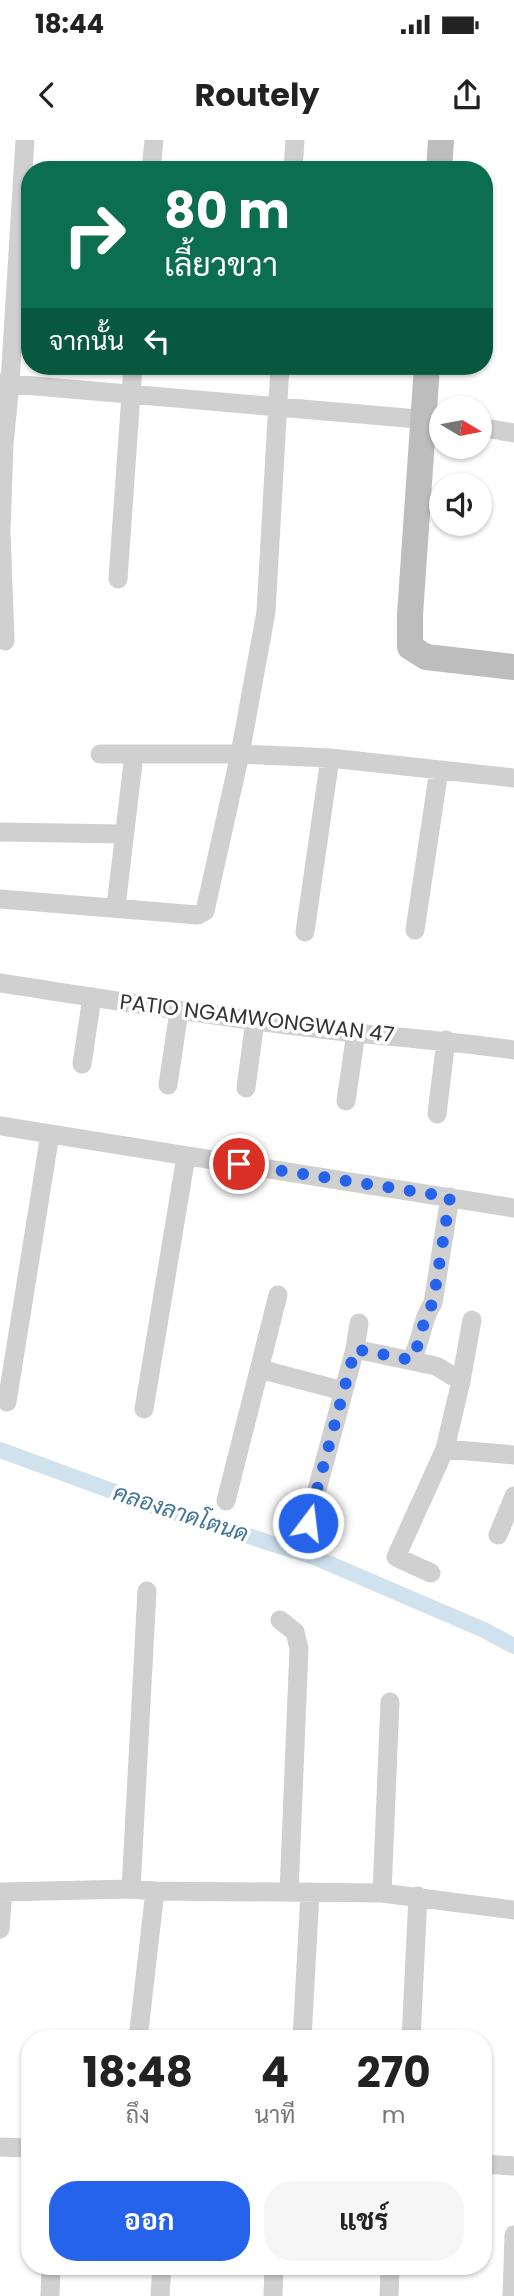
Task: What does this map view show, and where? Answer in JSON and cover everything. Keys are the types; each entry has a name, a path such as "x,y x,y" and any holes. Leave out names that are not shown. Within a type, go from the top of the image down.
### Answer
{"street":[{"path":"23,161 25,140"},
{"path":"152,161 154,140"},
{"path":"294,161 295,140"},
{"path":"440,161 441,140"},
{"path":"5,641 1,531 5,383 21,183"},
{"path":"118,579 132,375"},
{"path":"0,899 198,915 205,911 240,754 268,593 279,375"},
{"path":"428,375 430,396"},
{"path":"5,383 429,420"},
{"path":"492,429 514,433"},
{"path":"429,451 410,647 426,657 514,667"},
{"path":"100,754 240,754 330,758 514,778"},
{"path":"116,907 134,754"},
{"path":"305,932 330,758"},
{"path":"415,930 439,770"},
{"path":"0,832 124,834"},
{"name":"PATIO NGAMWONGWAN 47","path":"0,983 179,1011 514,1050"},
{"path":"82,1064 92,998"},
{"path":"168,1085 179,1011"},
{"path":"246,1088 255,1020"},
{"path":"346,1101 356,1033"},
{"path":"437,1114 446,1040"},
{"path":"0,1126 514,1208"},
{"path":"7,1402 50,1134"},
{"path":"144,1409 186,1156"},
{"path":"411,1360 418,1348 426,1314 433,1303 450,1197"},
{"path":"226,1500 278,1295"},
{"path":"433,1303 437,1315 431,1349 436,1366"},
{"path":"431,1573 396,1557 445,1450 472,1320"},
{"path":"308,1523 355,1349 359,1322"},
{"path":"355,1349 436,1366 461,1381"},
{"path":"260,1369 343,1391"},
{"path":"445,1450 514,1455"},
{"path":"499,1535 514,1496"},
{"path":"131,1889 147,1591"},
{"path":"280,1620 295,1632 299,1648 289,1892"},
{"path":"382,1894 390,1702"},
{"path":"0,1929 1,1892 131,1889 382,1894 418,1896 514,1910"},
{"path":"139,2030 155,1891"},
{"path":"302,2030 310,1892"},
{"path":"411,2030 418,1896"},
{"path":"0,2147 21,2148"},
{"path":"492,2165 514,2166"},
{"path":"512,2296 514,2235"},
{"path":"50,2296 51,2275"},
{"path":"160,2296 161,2275"},
{"path":"273,2296 274,2275"},
{"path":"389,2296 390,2275"}],"waterway":[{"name":"คลองลาดโตนด","path":"0,1450 142,1502 314,1557 484,1630 514,1646"}],"route":[{"path":"239,1164 450,1197 433,1303 426,1314 418,1348 411,1360 355,1349 308,1523"}]}
